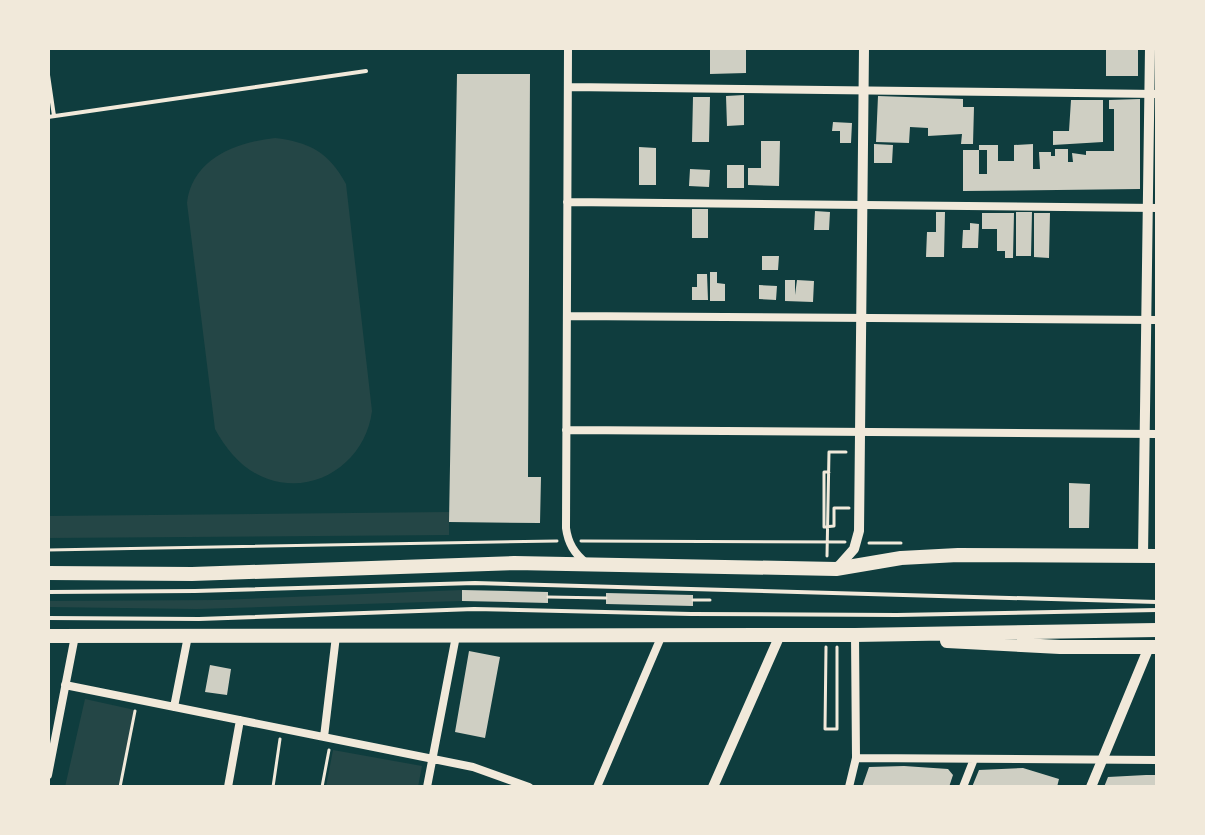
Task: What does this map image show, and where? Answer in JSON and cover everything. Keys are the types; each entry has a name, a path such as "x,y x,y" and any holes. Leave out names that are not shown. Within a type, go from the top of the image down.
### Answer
{"highway":[{"path":"48,573 192,574 434,564 836,569 901,558 943,556 1150,556"},
{"path":"48,636 855,635 1157,630"},
{"path":"855,635 1001,645 1153,647"}],"street":[{"path":"568,48 568,541 577,556 587,564"},
{"path":"836,569 849,557 859,531 864,48"},
{"path":"1150,48 1153,94 1150,556"},
{"path":"568,87 1153,94"},
{"path":"567,202 1152,208"},
{"path":"567,316 1152,320"},
{"path":"566,430 1151,434"},
{"path":"597,787 662,635"},
{"path":"713,787 780,635"},
{"path":"849,787 856,758 855,635"},
{"path":"48,775 75,636"},
{"path":"174,707 188,636"},
{"path":"328,738 336,636"},
{"path":"427,787 456,636"},
{"path":"1091,787 1153,647"},
{"path":"65,685 488,771 529,787"},
{"path":"228,787 240,720"},
{"path":"856,758 1157,760"},
{"path":"963,787 974,759"}],"lane":[{"path":"48,75 51,116 366,71"},
{"path":"48,592 475,583 1157,602"},
{"path":"48,618 199,619 474,609 897,615 1157,610"}],"path":[{"path":"853,452 829,452 829,472 824,472 824,527 834,526 834,508 853,508"},
{"path":"48,550 230,548 373,542 901,543"},
{"path":"548,597 606,598"},
{"path":"693,600 723,600"},
{"path":"825,729 837,729 837,658"},
{"path":"120,787 137,699"},
{"path":"273,787 282,729"},
{"path":"322,787 328,738"}],"shaded area":[{"path":"275,138 298,142 317,150 333,164 346,184 372,411 368,429 350,459 321,478 304,482 287,483 251,471 225,445 215,429 187,203 197,175 207,164 231,149"},
{"path":"449,512 449,535 48,538 48,516"},
{"path":"462,590 462,601 197,609 48,607 48,601 218,600"},
{"path":"85,699 135,710 120,787 65,787"},
{"path":"333,750 422,766 418,787 326,787"}],"building":[{"path":"710,48 746,48 746,73 710,74"},
{"path":"1106,48 1138,48 1138,76 1106,76"},
{"path":"457,74 530,74 528,477 541,477 540,523 449,522"},
{"path":"744,95 744,125 727,126 726,96"},
{"path":"878,96 963,99 963,107 974,107 973,144 961,144 962,134 928,136 928,128 910,127 909,143 876,142"},
{"path":"693,97 710,97 709,142 692,142"},
{"path":"1140,99 1140,189 963,191 963,150 979,150 979,145 998,145 998,161 1014,161 1014,145 1033,144 1033,169 1040,169 1039,152 1051,152 1051,156 1055,156 1055,149 1068,149 1068,162 1073,162 1072,153 1086,155 1086,151 1114,151 1114,109 1109,109 1109,100","holes":["979,150 987,150 987,174 979,174"]},
{"path":"1071,100 1103,100 1103,142 1053,145 1053,131 1069,131"},
{"path":"833,122 852,123 851,143 840,143 840,131 832,131"},
{"path":"761,141 780,141 779,186 748,185 748,168 761,168"},
{"path":"874,144 893,145 892,163 874,163"},
{"path":"639,147 656,148 656,185 639,185"},
{"path":"727,165 744,165 744,188 727,188"},
{"path":"690,169 710,170 709,187 689,186"},
{"path":"692,209 708,209 708,238 692,238"},
{"path":"815,211 830,212 829,230 814,230"},
{"path":"936,212 945,212 944,257 926,257 927,232 936,232"},
{"path":"1016,212 1032,212 1031,256 1016,256"},
{"path":"982,213 1014,213 1013,258 1005,258 1005,251 997,251 997,229 982,229"},
{"path":"1034,213 1050,213 1049,258 1034,257"},
{"path":"970,223 979,224 978,248 962,248 963,230 970,230"},
{"path":"762,256 779,256 778,270 762,270"},
{"path":"710,272 717,272 717,283 725,284 725,301 710,301"},
{"path":"697,274 707,274 708,300 692,300 692,287 697,287"},
{"path":"785,280 795,280 795,295 797,280 814,281 813,302 785,301"},
{"path":"759,285 777,286 776,300 759,299"},
{"path":"1069,483 1090,484 1089,528 1069,528"},
{"path":"462,590 548,592 548,603 462,601"},
{"path":"606,593 693,595 693,606 606,604"},
{"path":"469,651 500,657 485,738 455,732"},
{"path":"210,665 231,669 227,695 205,692"},
{"path":"869,767 948,769 953,775 949,787 862,787"},
{"path":"1023,768 1059,779 1057,787 972,787 979,770"},
{"path":"1157,775 1157,787 1104,787 1108,777"}]}
